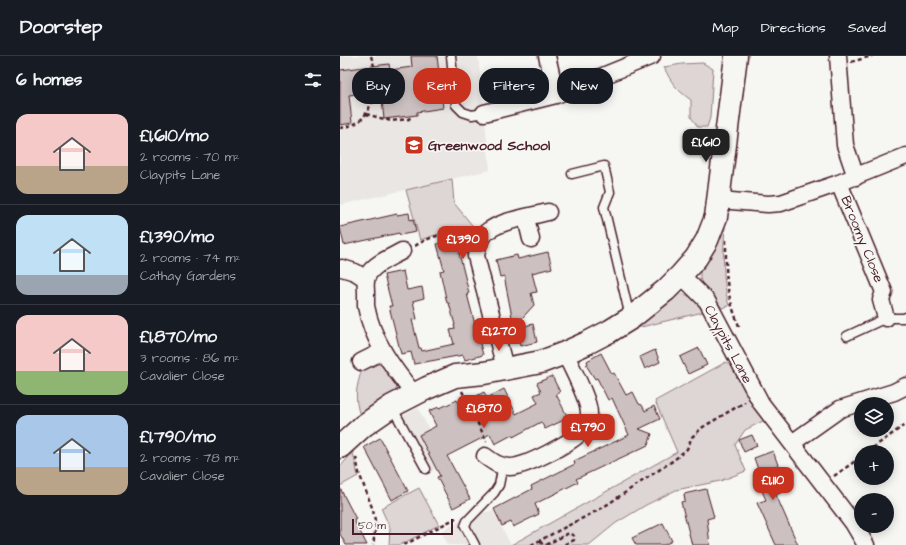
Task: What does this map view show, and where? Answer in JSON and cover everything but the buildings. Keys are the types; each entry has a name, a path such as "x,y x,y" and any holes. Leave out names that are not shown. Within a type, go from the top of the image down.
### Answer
{"street":[{"path":"547,56 556,95"},
{"path":"484,113 556,95 652,56"},
{"path":"345,442 363,426 392,406 414,394 455,376 484,373 541,362 565,354 631,318 666,290 681,275 696,258 708,240 717,208 731,56"},
{"path":"839,60 845,145 856,177"},
{"path":"717,208 781,203 856,177 906,156"},
{"name":"Broomy Close","path":"839,183 884,292 881,300 886,318"},
{"path":"505,368 476,256 478,243 482,236 490,229 501,224 548,212"},
{"path":"526,218 531,239"},
{"path":"402,251 380,263 370,271 366,279 366,305 372,327 391,366 414,394"},
{"path":"342,268 355,272 366,279"},
{"name":"Claypits Lane","path":"681,275 707,301 761,403 853,523 866,545"},
{"path":"361,362 383,351"},
{"path":"495,462 510,467 522,465 572,440 582,431 587,423 589,413 588,403 565,354"},
{"path":"792,443 840,409 894,392 906,386"}],"lane":[{"path":"451,56 456,105 463,112 472,115 484,113"},
{"path":"572,174 604,166 610,192 604,207 631,318"},
{"path":"847,336 886,318 906,317"},
{"path":"392,406 426,469"},
{"path":"475,545 465,526 467,521 494,493 499,485 495,462"}],"path":[{"path":"371,56 374,66"},
{"path":"839,60 872,56"},
{"path":"340,128 356,124 366,114 372,104"},
{"path":"366,114 391,121 409,119 411,116"},
{"path":"717,208 728,227 726,266 730,302 741,332"},
{"path":"402,251 407,251 421,242 446,234 459,234 478,243"},
{"path":"455,376 495,462"},
{"path":"532,545 602,508 674,460 687,449 692,437 703,427 757,395"},
{"path":"878,445 906,424"},
{"path":"345,442 373,510 376,526 374,545"},
{"path":"824,484 854,462"},
{"path":"404,545 462,514"},
{"path":"540,541 544,545 570,533 574,536 574,540 563,545"}],"shaded area":[{"name":"Greenwood School","path":"340,56 478,56 479,104 483,104 490,170 340,205"},
{"path":"703,63 713,69 710,118 707,127 698,127 691,117 691,100 675,86 664,67"},
{"path":"452,179 454,203 476,230 470,235 450,232 420,240 406,190"},
{"path":"723,226 725,227 724,276 729,306 722,308 702,284 700,278 700,268"},
{"path":"678,293 690,297 703,312 637,328 670,298"},
{"path":"726,362 740,371 767,419 745,430 735,445 746,471 720,481 676,490 646,505 616,523 589,545 511,545 677,452 655,401"},
{"path":"376,363 388,371 396,384 396,390 386,401 360,416 356,398 357,387 362,369"},
{"path":"418,408 446,463 424,475 395,420"},
{"path":"353,452 358,476 340,486 340,467"},
{"path":"419,488 439,525 400,545 389,545 390,528 381,508"},
{"path":"493,511 511,545 448,545 441,531 455,524 468,514"}],"place":[{"name":"Greenwood School","path":"414,145"}]}
